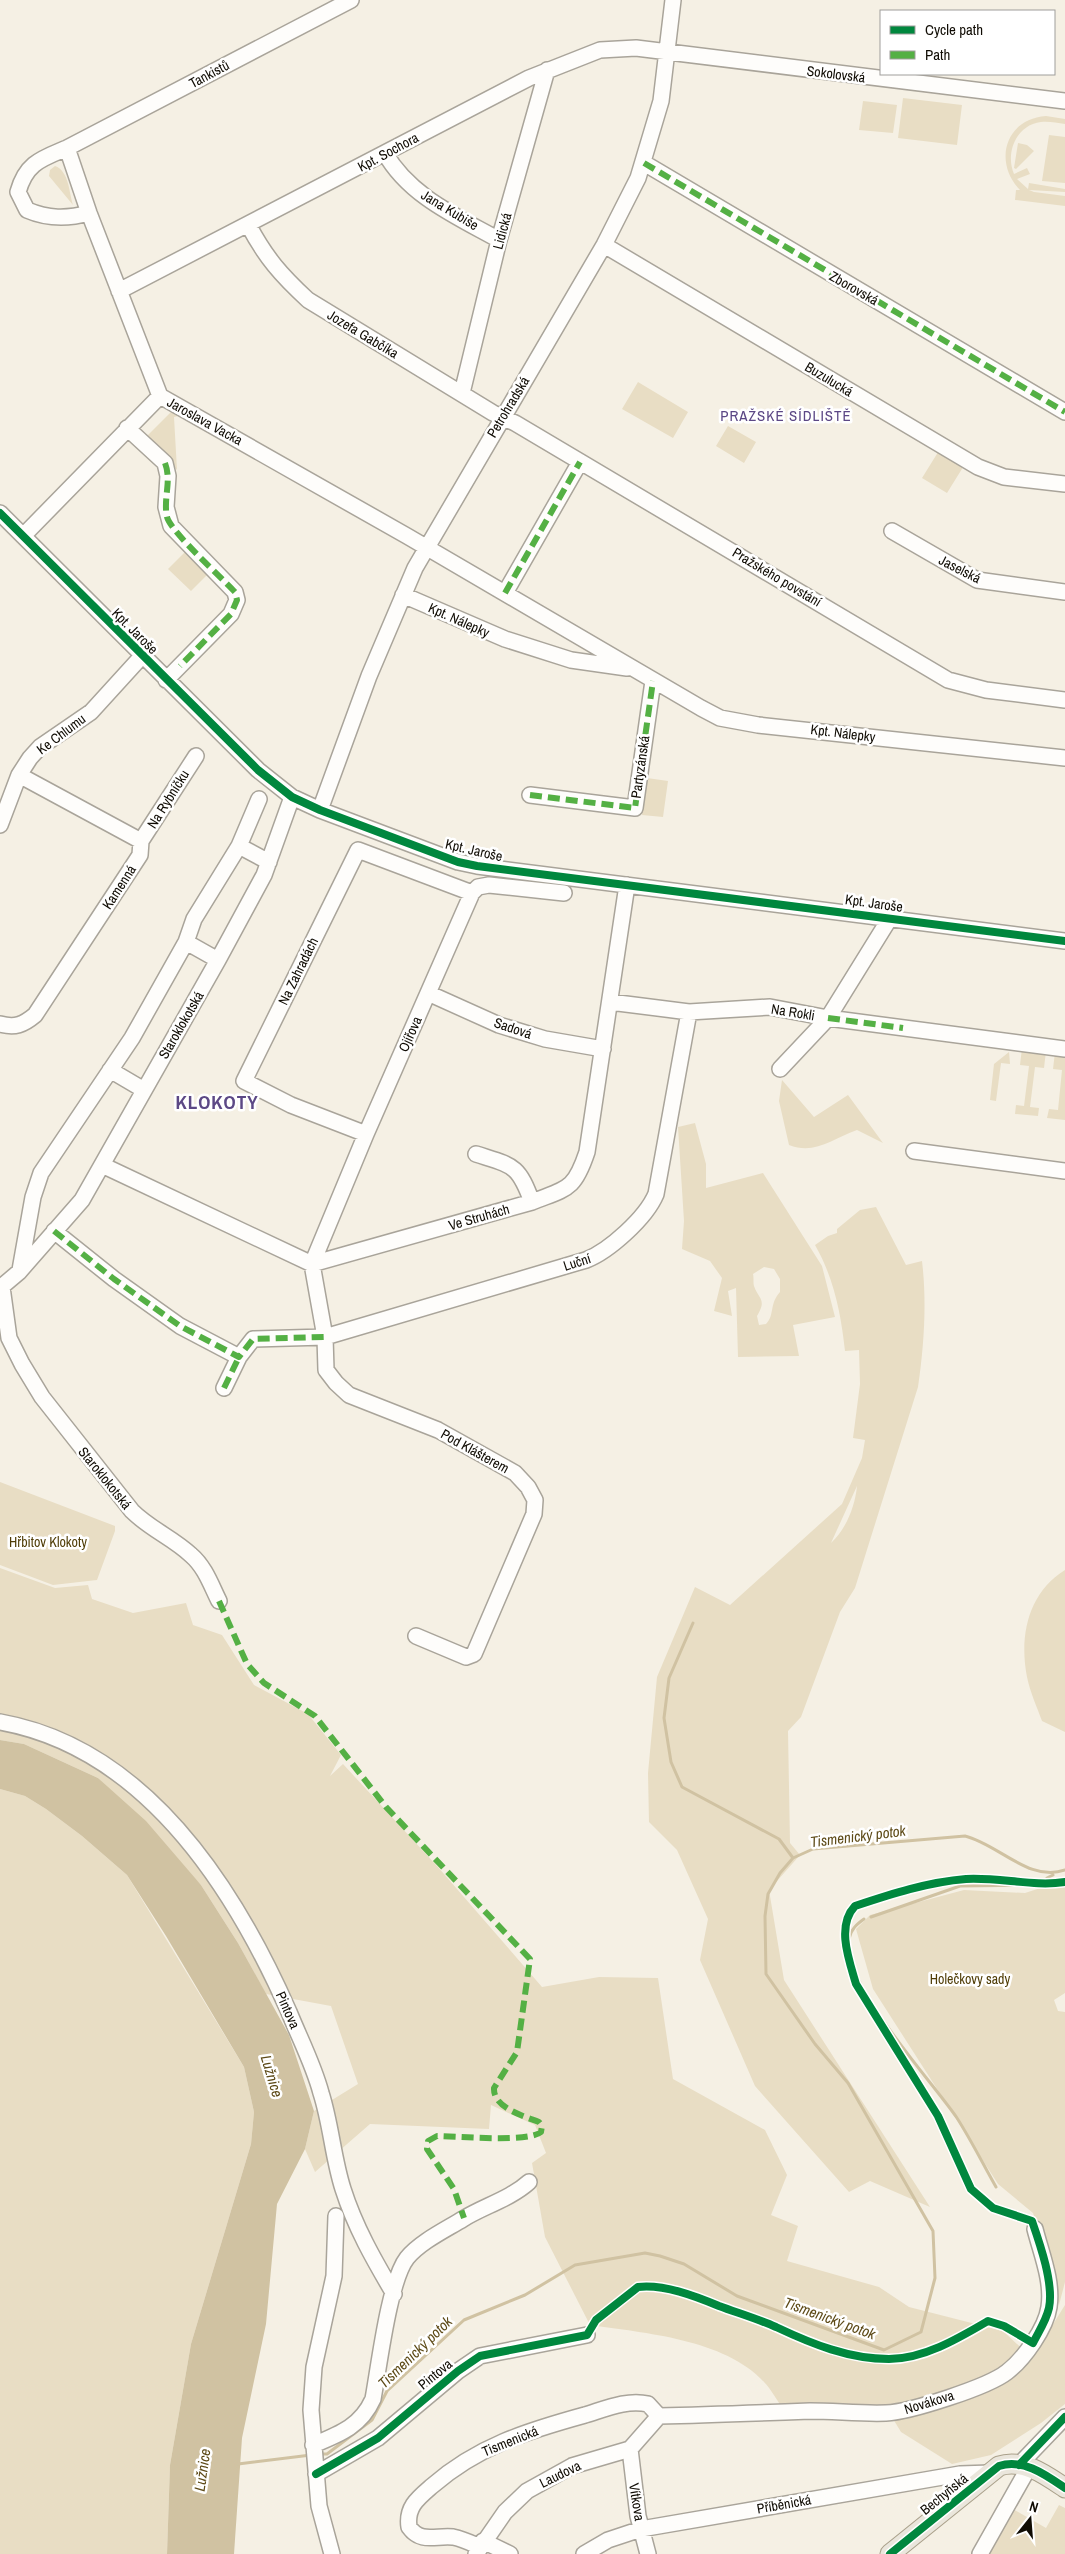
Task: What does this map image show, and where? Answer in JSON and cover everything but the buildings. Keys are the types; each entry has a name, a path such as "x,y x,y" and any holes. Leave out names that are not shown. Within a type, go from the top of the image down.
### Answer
{"main road":[{"name":"Bechyňská","path":"890,2554 990,2473 1004,2465 1024,2466"},
{"path":"1024,2466 1065,2488"}],"street":[{"name":"Tankistů","path":"89,213 78,216 44,217 26,210 18,192 23,174 42,158 67,148 352,0"},
{"name":"Petrohradská","path":"320,810 369,676 403,595 427,548 501,418 604,245 644,163 661,101 674,0"},
{"name":"Kpt. Sochora","path":"119,291 249,226 385,153 547,70 600,50 636,48 667,52"},
{"name":"Sokolovská","path":"667,52 1065,101"},
{"name":"Lidická","path":"462,394 499,240 547,70"},
{"name":"Jaroslava Vacka","path":"67,148 89,213 157,382 160,396 427,548"},
{"name":"Jana Kubiše","path":"385,153 395,169 420,194 499,240"},
{"name":"Zborovská","path":"644,163 1065,412"},
{"name":"Jozefa Gabčíka","path":"249,226 263,254 285,280 308,300 501,418"},
{"name":"Buzulucká","path":"604,245 978,467 1004,477 1065,484"},
{"path":"23,536 160,396"},
{"name":"Pražského povstání","path":"501,418 514,423 948,680 986,690 1065,700"},
{"path":"127,428 164,463 167,469 166,507 172,526 235,592 237,600 231,614 166,680"},
{"path":"505,593 580,462"},
{"name":"Kpt. Jaroše","path":"0,513 248,760 292,797 320,810 458,862 486,867 1065,941"},
{"name":"Jaselská","path":"892,531 977,580 1065,592"},
{"name":"Kpt. Nálepky","path":"427,548 653,681 710,713 729,720 1065,758"},
{"name":"Kpt. Nálepky","path":"403,595 489,634 570,660 633,669"},
{"name":"Ke Chlumu","path":"0,825 19,776 40,747 91,712 142,656"},
{"name":"Partyzánská","path":"530,795 635,808 653,681"},
{"name":"Na Rybníčku","path":"141,841 196,756"},
{"path":"19,776 141,841"},
{"name":"Staroklokotská","path":"219,1601 204,1571 191,1555 142,1522 132,1512 42,1397 5,1336 1,1287 19,1272 82,1200 218,960 269,862 292,797"},
{"path":"19,1272 33,1197 41,1173 132,1038 186,942 194,919 239,846 259,799"},
{"name":"Kamenná","path":"0,1024 10,1026 24,1024 35,1015 140,855 141,841"},
{"path":"239,846 269,862"},
{"name":"Na Zahradách","path":"366,1134 290,1105 244,1081 358,850 472,893"},
{"path":"472,893 478,887 489,884 564,893"},
{"name":"Ve Struhách","path":"312,1264 532,1202 566,1189 579,1176 587,1152 627,885"},
{"name":"Ojířova","path":"312,1264 366,1134 472,893"},
{"name":"Na Rokli","path":"610,1002 688,1012 770,1007 828,1018 890,918"},
{"path":"186,942 218,960"},
{"name":"Sadová","path":"428,993 499,1025 544,1039 603,1050"},
{"name":"Luční","path":"239,1357 253,1339 325,1337 601,1254 651,1206 656,1194 688,1012"},
{"path":"780,1069 828,1018 1065,1049"},
{"path":"110,1070 144,1090"},
{"path":"914,1151 1065,1171"},
{"path":"476,1154 507,1164 520,1172 532,1202"},
{"path":"102,1165 312,1264"},
{"path":"54,1231 114,1279 180,1326 239,1357 224,1388"},
{"name":"Pod Klášterem","path":"312,1264 325,1337 326,1370 336,1383 349,1395 438,1430 482,1454 515,1474 528,1487 535,1500 534,1514 474,1654 466,1658 416,1636"},
{"name":"Pintova","path":"0,1722 53,1736 90,1754 144,1795 171,1820 226,1893 267,1964 321,2092 342,2188 362,2239 394,2294"},
{"path":"314,2445 348,2430 360,2421 368,2411 373,2399 399,2274 406,2259 418,2248 464,2218 504,2198 529,2182"},
{"path":"332,2554 319,2506 311,2410 314,2367 334,2276 336,2216"},
{"name":"Novákova","path":"659,2416 812,2411 887,2413 918,2408 972,2389 1006,2372 1033,2343 1046,2320 1050,2306 1047,2273 1035,2229"},
{"name":"Pintova","path":"316,2474 378,2438 458,2371 480,2356 587,2335"},
{"name":"Tismenická","path":"480,2547 455,2538 426,2539 414,2532 409,2527 408,2518 412,2505 450,2471 489,2447 557,2422 629,2402 650,2405 659,2416"},
{"path":"630,2449 659,2416"},
{"path":"980,2554 1024,2466 1065,2417"},
{"name":"Vítkova","path":"630,2449 641,2529 648,2554"},
{"name":"Laudova","path":"480,2547 505,2512 534,2487 572,2466 630,2449"},
{"name":"Příběnická","path":"584,2554 608,2540 641,2529 963,2474 990,2473"},
{"path":"480,2547 510,2554"}],"green space":[{"path":"903,98 962,105 957,145 898,138"},
{"path":"863,101 897,105 893,133 859,130"},
{"path":"1046,116 1065,119 1065,124 1041,122 1025,128 1019,134 1012,149 1012,166 1014,174 1027,168 1030,174 1017,179 1028,189 1029,183 1065,189 1065,192 1029,190 1065,196 1065,206 1015,200 1016,190 1020,190 1012,179 1007,167 1006,155 1013,133 1021,125 1032,119"},
{"path":"1049,135 1065,137 1065,183 1042,181"},
{"path":"1018,143 1027,145 1034,151 1016,169 1014,168"},
{"path":"55,166 66,177 73,205 49,176 50,170"},
{"path":"638,382 688,412 673,438 622,409"},
{"path":"173,410 182,415 174,417 177,470 146,437"},
{"path":"728,426 756,442 744,463 716,446"},
{"path":"940,449 965,464 947,493 922,478"},
{"path":"186,551 209,573 191,591 168,569"},
{"path":"647,778 668,781 663,817 642,815"},
{"path":"1022,1048 1046,1051 1044,1068 1035,1067 1030,1107 1039,1108 1038,1116 1015,1114 1016,1105 1024,1106 1029,1066 1020,1065"},
{"path":"1009,1052 1010,1064 1001,1063 996,1101 990,1100 994,1064"},
{"path":"1055,1052 1065,1053 1065,1120 1047,1118 1049,1109 1058,1110 1062,1070 1053,1069"},
{"path":"782,1080 814,1117 848,1095 883,1143 857,1130 815,1147 798,1148 789,1145 779,1101"},
{"path":"695,1123 706,1164 706,1188 763,1173 822,1266 835,1317 793,1325 799,1356 738,1357 736,1288 728,1291 732,1316 714,1311 722,1278 710,1261 682,1249 684,1221 678,1127","holes":["764,1267 774,1269 780,1279 780,1292 774,1301 769,1321 766,1324 759,1325 757,1316 762,1303 754,1286 753,1274"]},
{"path":"876,1207 906,1265 922,1261 925,1309 918,1387 855,1588 840,1612 801,1717 788,1731 790,1843 800,1855 769,1890 784,1980 930,2207 870,2181 849,2192 755,2086 700,1960 708,1919 677,1850 649,1822 648,1773 657,1677 695,1587 730,1605 842,1504 862,1458 865,1440 853,1438 860,1384 859,1350 845,1351 836,1296 827,1270 815,1245 828,1236 837,1233 837,1229 860,1210","holes":["857,1486 852,1510 845,1524 831,1543"]},
{"name":"Hřbitov Klokoty","path":"0,1482 115,1526 115,1531 97,1580 53,1585 0,1565"},
{"path":"0,1568 55,1588 88,1585 92,1599 133,1613 186,1603 193,1625 222,1635 254,1685 308,1714 341,1755 330,1776 343,1764 437,1866 542,1987 599,1977 658,1978 673,2079 765,2130 787,2175 771,2215 798,2226 787,2261 879,2287 909,2307 1003,2331 1032,2358 1065,2305 1065,2404 1041,2423 991,2455 952,2464 901,2432 887,2409 782,2407 764,2382 748,2368 728,2356 683,2340 590,2325 545,2237 532,2163 546,2153 535,2125 491,2105 489,2129 370,2124 315,2172 305,2149 314,2111 358,2084 331,2006 266,1994 238,1943 201,1885 98,1778 24,1744 0,1740"},
{"path":"1065,1570 1065,1732 1042,1721 1028,1683 1024,1646 1029,1617 1035,1603 1042,1591 1052,1580"},
{"path":"0,1789 25,1796 46,1809 82,1836 127,1875 244,2067 254,2112 251,2144 191,2344 170,2465 167,2554 0,2554"},
{"name":"Holečkovy sady","path":"1065,1880 1065,1993 1054,2000 1058,2011 1065,2012 1065,2282 1059,2305 1049,2260 1033,2213 998,2184 873,1989 856,1929 870,1915 964,1890 1025,1893"},
{"path":"1059,2505 1065,2508 1065,2554 988,2554 1013,2509 1046,2528"}],"water":[{"name":"Lužnice","path":"0,1740 24,1744 98,1778 146,1821 201,1885 238,1943 289,2035 314,2111 305,2149 277,2204 266,2324 242,2438 234,2554 167,2554 170,2465 191,2344 251,2144 254,2112 244,2067 166,1936 127,1875 82,1836 46,1809 25,1796 0,1789"}],"waterway":[{"path":"693,1623 669,1678 664,1718 671,1762 682,1787 779,1839 793,1858"},
{"name":"Tismenický potok","path":"320,2454 327,2454 372,2420 387,2391 464,2320 525,2295 575,2265 645,2253 684,2264 737,2296 884,2350 921,2332 935,2278 933,2231 848,2083 815,2044 766,1974 765,1916 768,1894 780,1873 793,1858 813,1849 965,1836 977,1840 1027,1867 1052,1873 1065,1870"},
{"name":"Tismenický potok","path":"1047,1878 1053,1875"},
{"path":"871,1917 960,1886 1036,1885"},
{"path":"864,1919 851,1932 849,1939 850,1958 859,1980 890,2031 957,2118 996,2187"},
{"name":"Tismenický potok","path":"238,2464 311,2455"}],"marked path":[{"path":"644,163 1065,412"},
{"path":"505,593 580,462"},
{"path":"165,463 168,476 167,517 177,533 235,592 237,600 231,614 180,666"},
{"path":"530,795 635,808 653,681"},
{"path":"828,1018 903,1028"},
{"path":"54,1231 114,1279 180,1326 239,1357 253,1339 325,1337"},
{"path":"224,1388 239,1357"},
{"path":"219,1601 247,1664 264,1683 315,1716 386,1807 530,1959 517,2052 494,2088 498,2101 510,2110 539,2122 542,2126 541,2132 534,2135 508,2138 437,2136 428,2141 427,2149 454,2189 464,2218"}],"cycle path":[{"path":"0,513 258,770 292,797 320,810 458,862 477,866 1065,941"},
{"path":"316,2474 378,2438 458,2371 480,2356 587,2335 596,2320 638,2287 658,2287 690,2295 762,2321 817,2345 845,2353 874,2358 902,2358 928,2351 988,2321 1004,2326 1033,2343 1049,2308 1050,2288 1039,2241 1032,2221 993,2208 971,2189 938,2116 856,1984 845,1933 849,1914 855,1906 924,1886 966,1879 1041,1883 1065,1882"},
{"path":"1019,2465 1065,2417"},
{"path":"890,2554 999,2466 1008,2464 1025,2466 1042,2473 1065,2488"}],"district":[{"name":"PRAŽSKÉ SÍDLIŠTĚ","path":"786,415"},
{"name":"KLOKOTY","path":"217,1102"}]}
